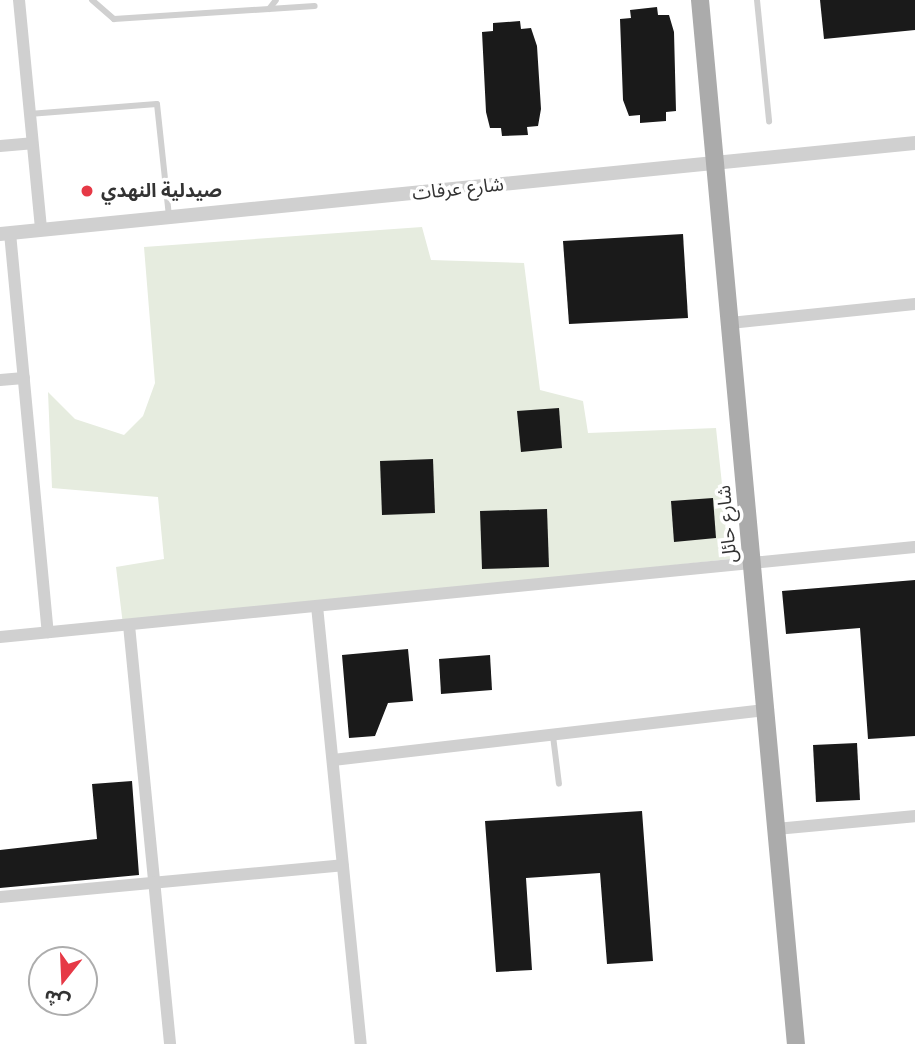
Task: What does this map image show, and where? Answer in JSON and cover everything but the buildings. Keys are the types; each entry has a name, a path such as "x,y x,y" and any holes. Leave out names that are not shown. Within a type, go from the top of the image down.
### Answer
{"main road":[{"name":"شارع حائل","path":"700,0 752,565 768,710 796,1044"}],"street":[{"path":"19,0 41,229"},
{"path":"0,146 32,143"},
{"name":"شارع عرفات","path":"5,233 915,143"},
{"path":"5,233 24,378 48,632"},
{"path":"730,323 915,304"},
{"path":"0,380 24,378"},
{"path":"0,637 915,547"},
{"path":"317,607 361,1044"},
{"path":"129,625 170,1044"},
{"path":"333,760 768,710"},
{"path":"776,830 915,816"},
{"path":"0,897 343,865"}],"lane":[{"path":"92,0 114,19 315,6"},
{"path":"269,9 276,0"},
{"path":"757,0 769,121"},
{"path":"29,114 157,104 169,217"},
{"path":"552,736 559,784"}],"shaded area":[{"path":"422,227 431,260 524,263 540,390 583,401 588,433 716,428 730,559 123,625 116,567 164,559 158,497 52,488 48,392 75,419 124,435 143,416 155,383 144,247"}],"place":[{"name":"صيدلية النهدي","path":"87,191"}]}
